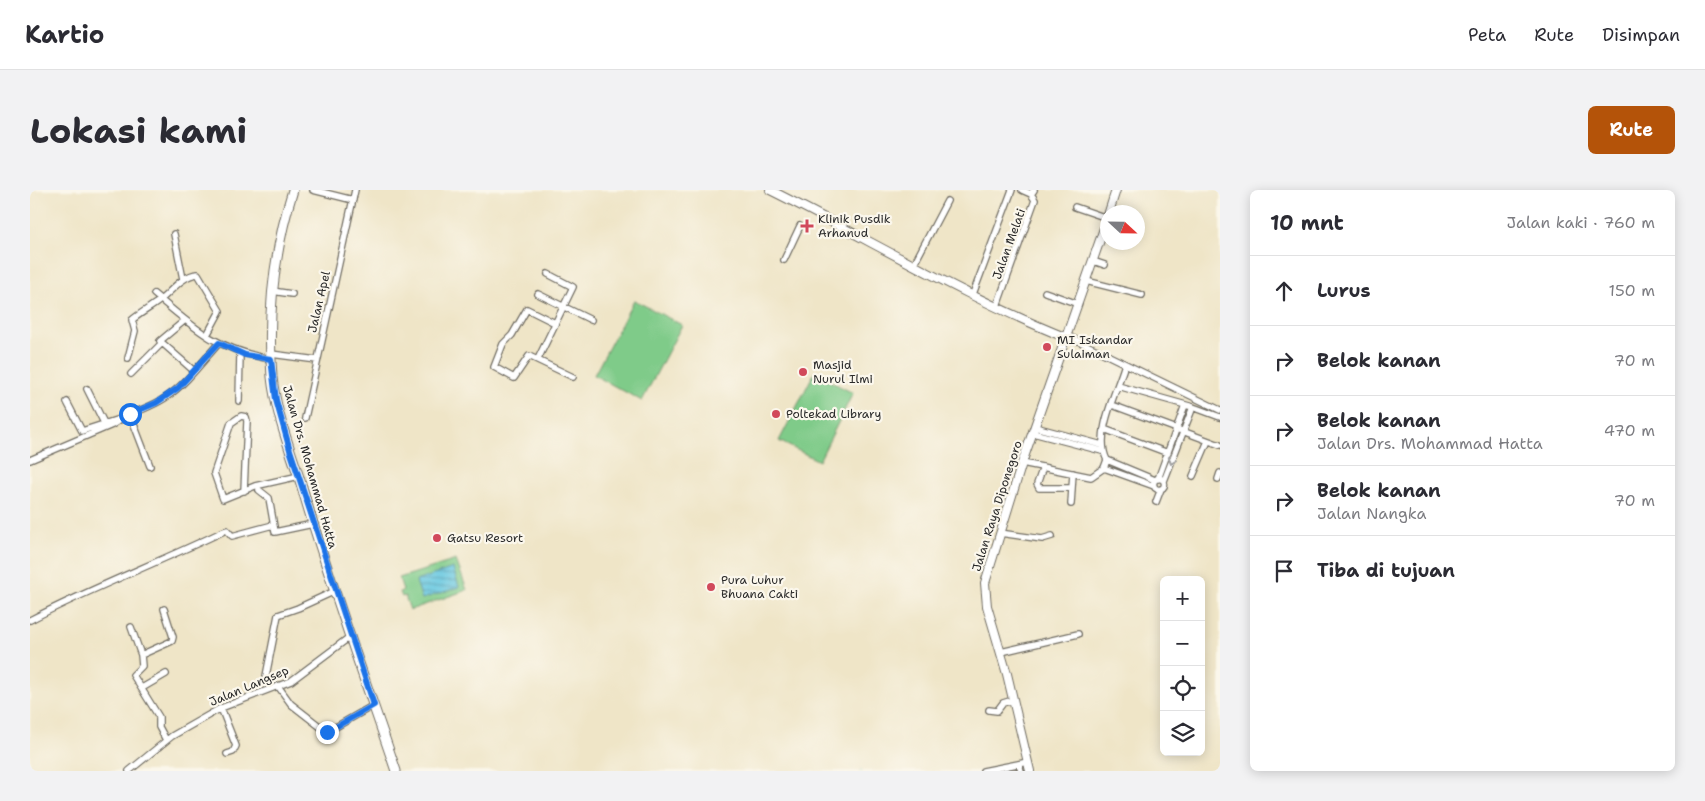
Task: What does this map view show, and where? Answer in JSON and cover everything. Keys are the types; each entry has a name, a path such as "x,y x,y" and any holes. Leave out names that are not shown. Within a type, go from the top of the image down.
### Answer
{"main road":[{"name":"Jalan Drs. Mohammad Hatta","path":"293,190 280,237 272,291 271,356 276,400 313,524 396,771"}],"street":[{"path":"313,190 353,200"},
{"name":"Jalan Apel","path":"305,418 316,360 355,190"},
{"path":"770,190 868,242 997,306 1220,410"},
{"path":"973,294 1012,190"},
{"path":"1022,190 1033,192"},
{"path":"1111,205 1116,190"},
{"name":"Jalan Melati","path":"997,306 1035,200 1033,192"},
{"path":"914,264 947,201"},
{"path":"1075,207 1100,215"},
{"path":"784,260 800,226"},
{"path":"174,234 183,280"},
{"name":"Jalan Raya Diponegoro","path":"1030,771 1001,652 989,614 984,587 1022,463 1100,239"},
{"path":"1093,261 1105,265"},
{"path":"128,358 135,331 132,320 161,300 183,280 198,274 219,307 219,314 206,335"},
{"path":"538,359 573,287 548,274"},
{"path":"1086,281 1142,295"},
{"path":"272,291 292,294"},
{"path":"1045,292 1078,304"},
{"path":"154,294 184,320 206,335 242,354 316,360"},
{"path":"538,294 591,320"},
{"path":"555,323 526,309 512,335 503,344 494,365 495,368 514,378 529,356 573,377"},
{"path":"131,374 162,343 161,339 184,320"},
{"path":"162,343 194,371"},
{"path":"67,402 80,430 85,431 121,418 164,399 194,371 219,343"},
{"path":"239,402 242,354"},
{"path":"1022,463 1091,477 1104,468 1106,460 1102,448 1104,429 1124,367"},
{"path":"1118,386 1193,407 1220,418"},
{"path":"87,389 104,423"},
{"path":"1112,405 1184,430 1220,445"},
{"path":"1156,482 1185,405"},
{"path":"1156,502 1161,489 1164,487 1164,481 1193,407"},
{"path":"130,414 150,466"},
{"path":"246,490 247,421 244,416 231,423 214,475 223,500 246,490 299,476"},
{"path":"30,460 112,424 121,418"},
{"path":"1104,429 1168,453"},
{"path":"1034,430 1102,448"},
{"path":"1193,476 1208,441"},
{"path":"1106,460 1156,482 1161,489"},
{"path":"1043,467 1037,484 1039,488 1072,488"},
{"path":"1104,468 1156,482 1164,481"},
{"path":"1071,504 1073,473"},
{"path":"257,488 269,498 275,532 313,524"},
{"path":"30,620 60,604 160,562 224,531 227,530 232,536 273,524"},
{"path":"1000,533 1042,539 1052,536"},
{"path":"270,689 266,676 278,614 298,608 335,591"},
{"path":"141,655 173,639 164,609"},
{"path":"130,627 141,655 142,666 133,675 159,718 159,727 166,740"},
{"path":"1001,652 1078,634"},
{"name":"Jalan Langsep","path":"129,771 166,740 221,708 260,694 300,676 351,636"},
{"path":"142,688 166,674"},
{"path":"278,686 291,704 327,732 374,705"},
{"path":"989,710 997,711 1003,703 1013,700"},
{"path":"221,708 236,746 233,752 227,754"},
{"path":"984,771 1028,762"},
{"path":"1019,764 1021,771"}],"green space":[{"path":"634,300 682,325 642,401 594,375"},
{"path":"814,373 853,393 819,461 779,441"},
{"path":"456,560 467,590 410,610 405,596 402,597 400,592 403,590 399,578"}],"water":[{"path":"453,568 459,587 422,599 416,581"}],"place":[{"name":"Klinik Pusdik Arhanud","path":"807,226"},
{"name":"MI Iskandar Sulaiman","path":"1047,347"},
{"name":"Masjid Nurul Ilmi","path":"803,372"},
{"name":"Poltekad Library","path":"776,414"},
{"name":"Gatsu Resort","path":"437,538"},
{"name":"Pura Luhur Bhuana Cakti","path":"711,587"}],"route":[{"path":"130,414 164,399 178,388 219,343 245,355 271,359 276,400 290,450 320,548 374,705 332,731 327,732"}]}
